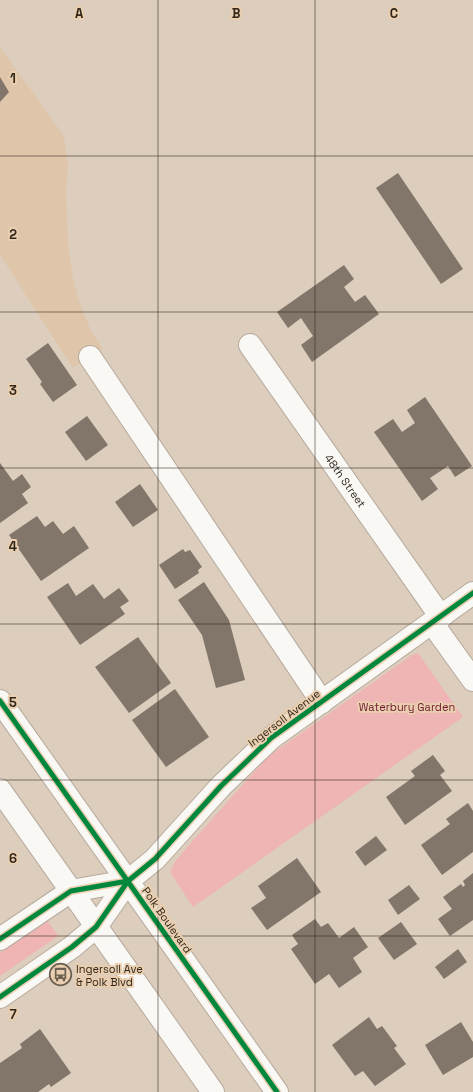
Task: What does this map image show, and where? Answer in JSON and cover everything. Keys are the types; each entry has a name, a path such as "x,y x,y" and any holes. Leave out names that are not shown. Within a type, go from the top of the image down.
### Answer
{"street":[{"name":"48th Street","path":"250,344 436,620 473,680"},
{"path":"90,358 322,702"},
{"name":"Ingersoll Avenue","path":"0,997 72,947 96,927 128,881 155,860 221,786 271,738 473,594"},
{"name":"Polk Boulevard","path":"0,701 277,1092"},
{"path":"0,790 213,1092"},
{"name":"Ingersoll Avenue","path":"0,939 71,891 128,881"}],"shaded area":[{"path":"0,47 64,136 68,167 66,191 68,243 73,279 80,304 90,329 102,349 73,368 0,255"}],"green space":[{"name":"Waterbury Garden","path":"418,653 463,717 193,907 170,872 174,863 182,853 262,763 273,753 412,655"},
{"path":"47,920 58,936 0,976 0,953"}],"building":[{"path":"0,77 9,92 0,102"},
{"path":"398,173 463,269 441,284 376,188"},
{"path":"344,265 354,279 344,287 355,302 365,295 379,314 312,362 301,345 313,336 301,318 288,328 277,312"},
{"path":"48,343 77,385 53,402 40,384 42,382 26,359"},
{"path":"425,397 472,466 455,477 448,466 430,478 438,489 422,501 374,432 393,419 402,432 415,423 407,410"},
{"path":"87,416 108,445 86,461 65,432"},
{"path":"0,463 13,481 22,474 31,487 22,494 28,503 0,523"},
{"path":"140,484 158,510 133,527 115,502"},
{"path":"37,516 45,527 53,521 63,534 74,526 89,548 41,581 9,535"},
{"path":"183,549 185,552 190,550 202,567 198,570 199,573 175,589 159,565"},
{"path":"204,582 229,620 245,680 216,688 202,635 178,600"},
{"path":"68,583 76,596 93,584 104,599 119,588 129,601 120,607 125,614 80,645 47,597"},
{"path":"138,637 171,683 129,713 95,667"},
{"path":"175,689 209,737 166,767 132,720"},
{"path":"433,755 445,771 440,775 452,791 405,825 386,797 415,776 411,771"},
{"path":"468,803 473,811 473,852 442,875 421,845 450,824 446,819"},
{"path":"376,836 387,850 365,866 355,852"},
{"path":"297,858 321,892 267,930 251,908 266,898 258,886"},
{"path":"473,873 473,920 450,936 438,919 452,909 443,897 461,884 463,887 465,885 463,881"},
{"path":"409,885 420,899 398,915 388,900"},
{"path":"315,919 321,927 328,923 339,938 354,927 368,947 353,958 362,972 339,988 329,974 315,984 291,949 298,944 292,935"},
{"path":"401,922 417,944 394,960 378,938"},
{"path":"458,949 467,962 444,979 435,967"},
{"path":"369,1017 377,1029 382,1026 397,1046 394,1048 406,1064 375,1086 363,1071 355,1076 332,1045"},
{"path":"461,1022 473,1042 473,1057 443,1075 425,1045"},
{"path":"40,1029 71,1073 51,1087 49,1084 38,1092 0,1092 0,1063 22,1048 20,1044"}],"cycle path":[{"path":"0,997 72,947 96,927 128,881 155,859 221,786 271,738 473,593"},
{"path":"0,701 277,1092"},
{"path":"0,939 71,891 128,881"}],"place":[{"name":"Ingersoll Ave & Polk Blvd","path":"60,975"}]}
